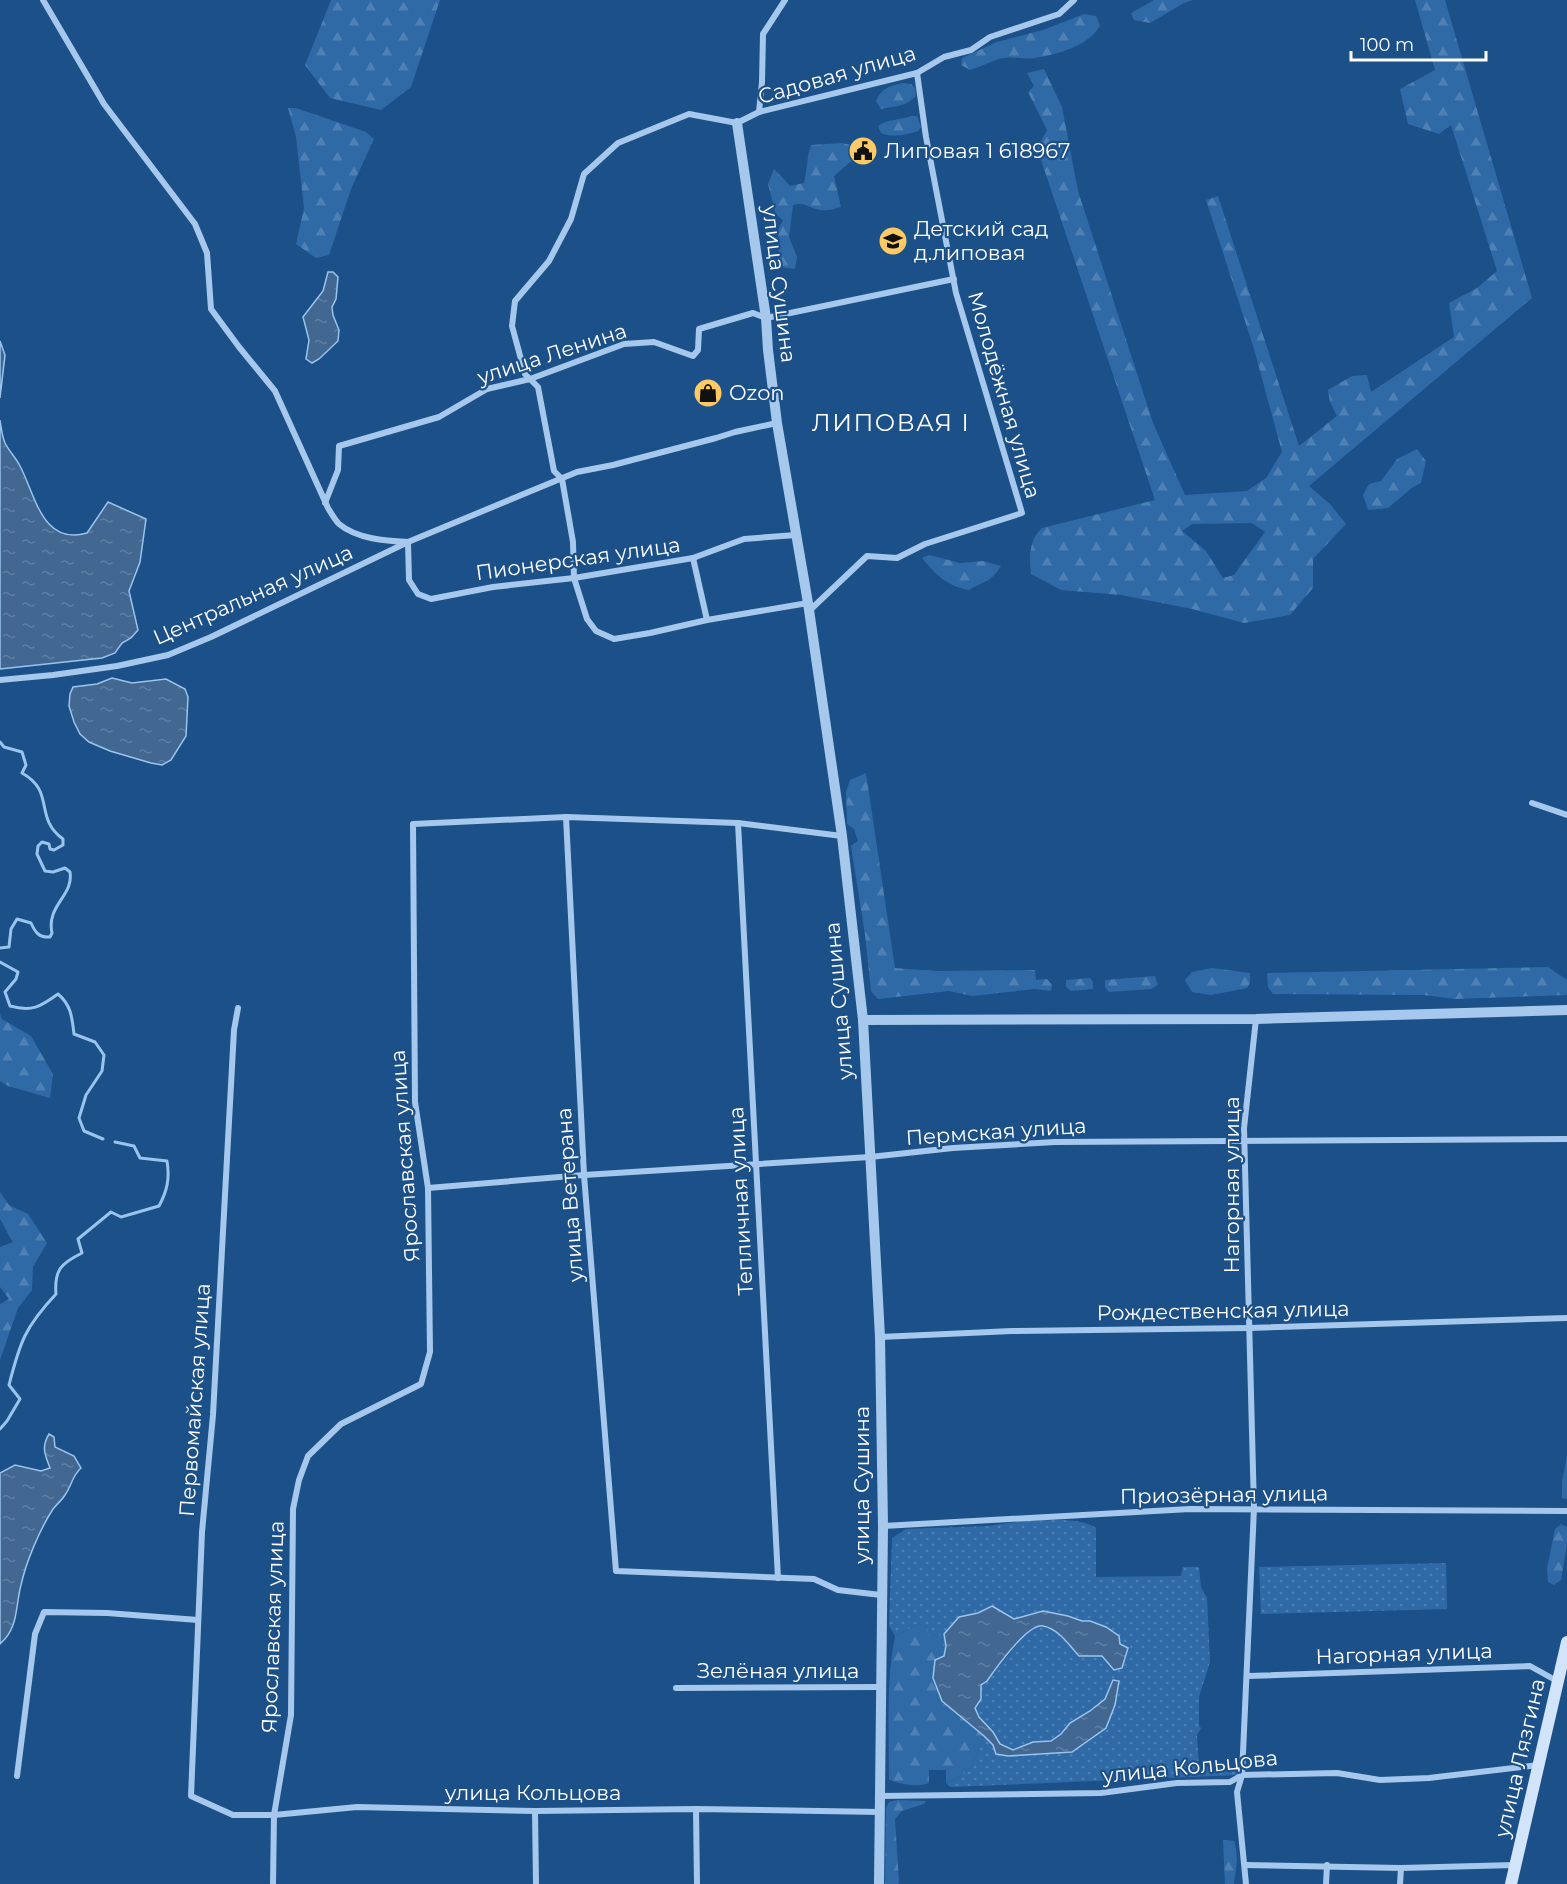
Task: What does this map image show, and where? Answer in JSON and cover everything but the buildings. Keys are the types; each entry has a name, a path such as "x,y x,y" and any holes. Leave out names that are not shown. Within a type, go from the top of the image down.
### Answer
{"main road":[{"name":"улица Лязгина","path":"1511,1884 1567,1642"}],"street":[{"name":"Центральная улица","path":"43,0 104,104 195,224 207,253 211,309 275,391 325,503 339,524 359,534 387,541 408,542"},
{"path":"759,112 764,50 763,34 785,0"},
{"name":"Садовая улица","path":"737,123 759,112 917,73 944,57 971,50 990,37 1059,14 1074,0"},
{"name":"Молодёжная улица","path":"808,607 867,556 897,558 926,544 1022,513 956,293 926,137 917,73"},
{"path":"737,123 689,114 618,143 584,174 571,219 549,261 514,301 512,326 525,374 538,387 554,471 562,479 573,542 574,578 587,619 596,631 615,639 707,620 808,607"},
{"name":"улица Сушина","path":"737,123 766,318 777,423 808,607 842,836 863,1020 880,1337 883,1526 879,1884"},
{"name":"улица Ленина","path":"325,503 338,470 339,446 439,417 487,389 530,379 624,344 654,342 693,356 698,350 699,329 753,313 766,318 954,279"},
{"name":"Центральная улица","path":"0,680 117,666 168,655 253,617 408,542 577,472 777,423"},
{"name":"Пионерская улица","path":"408,542 409,580 418,594 431,599 493,587 574,578 693,558 744,539 796,536"},
{"path":"693,558 707,620"},
{"path":"1532,803 1567,815"},
{"path":"566,817 738,823 842,836"},
{"name":"Ярославская улица","path":"273,1884 274,1815 291,1715 293,1509 300,1480 308,1456 340,1424 421,1384 430,1353 428,1188 415,1102 413,824 566,817"},
{"name":"улица Ветерана","path":"566,817 584,1175 616,1571 778,1578"},
{"name":"Тепличная улица","path":"738,823 778,1578"},
{"name":"Первомайская улица","path":"191,1796 202,1532 213,1415 237,1008"},
{"path":"863,1020 1256,1019 1567,1010"},
{"name":"Нагорная улица","path":"1245,1884 1238,1792 1242,1774 1248,1677 1254,1508 1245,1140 1256,1019"},
{"name":"Пермская улица","path":"428,1188 1055,1142 1567,1139"},
{"name":"Рождественская улица","path":"880,1337 1012,1331 1250,1329 1567,1318"},
{"name":"Приозёрная улица","path":"883,1526 1254,1508 1567,1511"},
{"path":"778,1578 814,1579 838,1590 881,1594"},
{"path":"17,1776 35,1634 44,1612 106,1613 198,1620"},
{"name":"Нагорная улица","path":"1248,1677 1530,1666 1558,1681"},
{"name":"Зелёная улица","path":"676,1688 880,1687"},
{"name":"улица Кольцова","path":"880,1796 1101,1793 1177,1783 1230,1782 1242,1774 1337,1773 1380,1780 1429,1778 1539,1765"},
{"name":"улица Кольцова","path":"191,1796 233,1815 274,1815 357,1807 535,1811 696,1809 879,1812"},
{"path":"696,1809 697,1884"},
{"path":"535,1811 536,1884"},
{"path":"1245,1865 1401,1868 1515,1865"},
{"path":"1326,1884 1327,1865"},
{"path":"1400,1884 1401,1868"}],"green space":[{"path":"331,0 440,0 411,87 381,110 330,98 305,65"},
{"path":"1154,0 1193,0 1150,23 1134,20 1131,13"},
{"path":"1415,0 1445,0 1532,298 1309,486 1330,504 1346,524 1313,559 1313,588 1290,615 1244,623 1192,609 1121,595 1061,590 1031,574 1031,549 1042,528 1155,500 1037,148 1047,130 1028,92 1034,86 1027,73 1044,69 1062,107 1078,191 1153,423 1185,495 1247,491 1266,478 1282,452 1254,349 1206,200 1218,196 1299,446 1337,416 1330,402 1328,390 1352,376 1367,375 1371,392 1454,337 1449,303 1477,288 1497,271 1451,125 1439,134 1408,124 1400,89 1435,70","holes":["1252,523 1265,532 1234,575 1223,578 1206,551 1182,531 1192,524"]},
{"path":"1084,14 1096,16 1100,25 1089,38 1072,48 1035,58 1002,58 970,70 961,65 962,58 997,42 1043,30"},
{"path":"903,83 911,84 915,88 916,96 904,104 881,109 876,101 880,93"},
{"path":"288,108 296,108 366,132 374,139 351,189 329,255 316,258 296,244 304,208 296,137"},
{"path":"917,116 921,127 918,131 890,135 881,133 878,126 886,122"},
{"path":"842,143 851,145 855,158 834,176 841,207 823,210 803,204 793,205 789,237 797,257 795,269 779,267 778,230 783,220 776,214 768,184 774,169 790,186 804,183 811,145"},
{"path":"1417,449 1426,461 1421,483 1388,508 1368,510 1363,495 1369,484 1381,481 1397,459"},
{"path":"929,555 960,563 983,561 1001,566 990,579 969,590 954,586 937,575 922,558"},
{"path":"866,773 895,968 936,971 1035,970 1036,980 1047,979 1052,985 1051,991 1035,989 972,996 949,991 878,999 871,991 851,846 858,841 854,829 847,824 846,792 850,780"},
{"path":"1548,967 1567,980 1567,995 1455,999 1424,995 1273,994 1268,987 1267,973"},
{"path":"1212,968 1250,973 1250,983 1247,988 1211,995 1192,992 1185,980 1192,972"},
{"path":"1155,976 1158,985 1151,989 1109,992 1105,987 1105,980"},
{"path":"1090,978 1093,982 1093,989 1071,991 1066,987 1066,980"},
{"path":"0,1014 2,1019 31,1036 53,1074 50,1098 8,1086 0,1081"},
{"path":"0,1192 9,1205 28,1214 47,1243 33,1267 32,1290 18,1308 0,1360 0,1304 9,1299 0,1287 0,1247 13,1242 0,1219"},
{"path":"1567,1455 1567,1499 1562,1498 1562,1483"},
{"path":"1024,1521 1071,1521 1089,1524 1096,1528 1096,1577 1181,1576 1183,1567 1199,1567 1201,1587 1207,1598 1210,1662 1199,1697 1199,1726 1201,1728 1197,1735 1199,1766 1233,1768 1237,1763 1239,1775 950,1787 946,1783 963,1775 972,1766 984,1736 993,1745 1026,1754 1055,1754 1106,1728 1113,1680 1105,1699 1070,1723 1051,1741 1033,1742 1013,1750 1000,1744 993,1732 979,1717 975,1707 981,1699 981,1685 987,1681 1022,1638 1038,1626 1051,1629 1079,1656 1102,1656 1120,1644 1090,1621 1043,1611 1014,1619 993,1606 978,1613 959,1617 945,1634 946,1646 938,1634 928,1642 918,1624 895,1636 889,1626 892,1538 906,1529 988,1526"},
{"path":"1561,1524 1567,1527 1567,1545 1561,1580 1554,1585 1548,1582 1547,1568 1555,1529"},
{"path":"1446,1563 1447,1609 1261,1614 1259,1567"},
{"path":"918,1624 928,1630 928,1641 938,1633 946,1646 944,1656 933,1678 942,1701 984,1736 975,1760 968,1770 946,1783 946,1770 929,1770 929,1783 919,1785 889,1780 889,1688 892,1652 895,1636"},
{"path":"926,1801 924,1804 902,1811 895,1819 899,1881 898,1884 885,1884 886,1808 889,1802"},
{"path":"1223,1840 1234,1841 1236,1848 1234,1884 1225,1884"}],"water":[{"path":"328,272 333,272 338,277 336,299 332,307 339,330 338,341 312,363 306,359 309,340 303,317 323,291"},
{"path":"0,341 5,355 0,398"},
{"path":"0,420 5,443 20,466 42,515 60,532 72,535 87,533 108,502 146,519 140,562 129,591 138,630 122,643 115,653 102,658 0,669"},
{"path":"112,678 132,683 166,679 185,689 188,697 186,736 171,760 162,765 151,763 110,751 89,742 80,734 69,706 73,687 97,684"},
{"path":"49,1434 54,1437 55,1447 74,1456 81,1468 38,1536 23,1576 13,1624 0,1644 0,1473 15,1465 41,1471 50,1468 44,1447"},
{"path":"992,1606 1014,1619 1043,1611 1090,1621 1106,1627 1119,1636 1120,1644 1128,1648 1122,1668 1114,1670 1102,1656 1079,1656 1054,1630 1043,1626 1029,1632 981,1685 981,1699 975,1708 979,1717 993,1732 1000,1744 1013,1750 1033,1742 1051,1741 1070,1723 1105,1699 1113,1680 1119,1681 1115,1705 1106,1728 1072,1752 1008,1756 996,1754 993,1745 984,1736 942,1701 933,1678 935,1660 944,1656 946,1646 944,1634 959,1617 978,1613"}],"waterway":[{"path":"0,742 4,747 22,752 26,765 22,773 39,788 49,822 54,831 63,839 63,845 54,850 50,849 49,844 42,842 38,846 37,854 45,871 53,872 65,868 70,872 68,888 53,915 50,937 40,935 31,923 17,919 11,929 9,947 0,948"},
{"path":"0,962 18,972 16,979 5,992 10,1006 36,1007 58,994 68,1007 74,1034 95,1042 104,1055 102,1071 86,1095 79,1118 84,1131 103,1139"},
{"path":"0,1429 20,1399 9,1385 25,1336 37,1316 56,1294 56,1278 61,1268 69,1260 82,1253 78,1239 111,1212 121,1217 159,1206 164,1195 168,1179 167,1161 140,1158 134,1146 115,1142"}],"place":[{"name":"Липовая 1 618967","path":"863,151"},
{"name":"Детский сад д.липовая","path":"893,241"},
{"name":"Ozon","path":"708,393"}],"district":[{"name":"ЛИПОВАЯ I","path":"891,423"}]}
